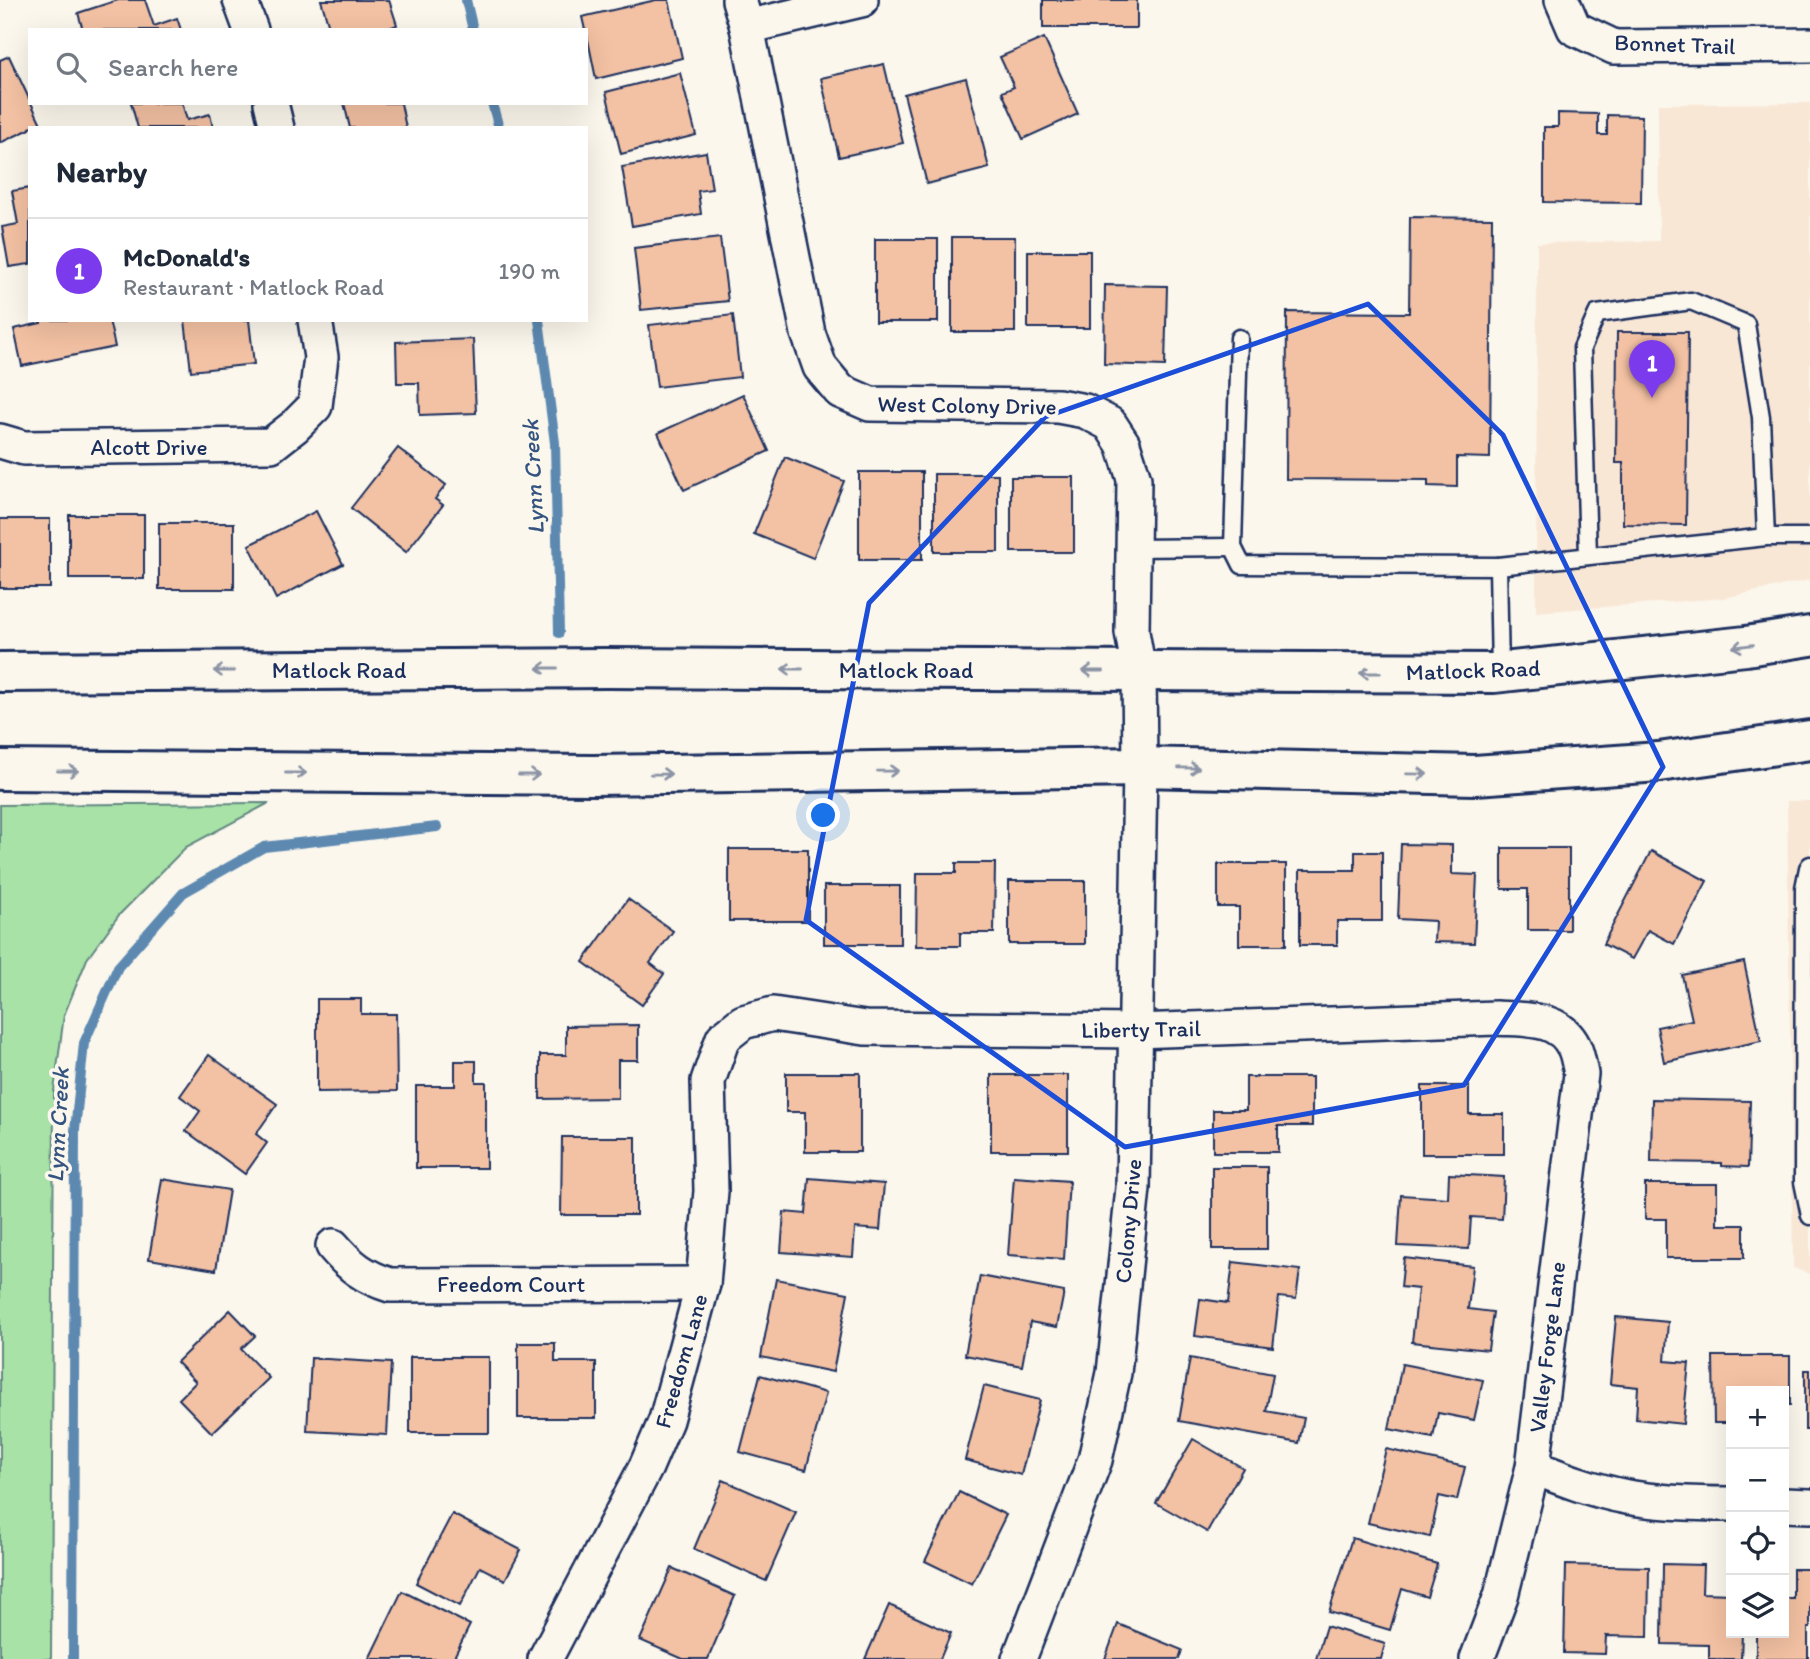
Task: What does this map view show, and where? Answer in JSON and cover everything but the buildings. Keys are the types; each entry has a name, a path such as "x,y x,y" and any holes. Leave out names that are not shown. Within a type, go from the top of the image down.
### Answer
{"main road":[{"name":"Matlock Road","path":"0,672 606,668 1500,673 1746,646 1810,636"},
{"path":"0,770 593,775 1140,767 1475,775 1659,762 1810,740"}],"street":[{"path":"240,0 250,28"},
{"path":"743,14 861,0"},
{"name":"Bonnet Trail","path":"1562,0 1574,28 1614,47 1810,45"},
{"name":"West Colony Drive","path":"743,14 808,333 820,367 840,391 870,404 1058,406 1086,411 1110,424 1123,444 1134,479 1132,632 1139,671 1140,767"},
{"path":"271,105 277,126"},
{"name":"Alcott Drive","path":"0,442 24,448 271,445 315,406 321,357 314,322"},
{"name":"Colony Drive","path":"1019,1659 1096,1460 1114,1373 1133,1188 1140,767"},
{"name":"Liberty Trail","path":"723,1038 743,1022 773,1014 865,1028 1136,1031 1496,1018 1548,1023 1564,1031"},
{"name":"Valley Forge Lane","path":"1477,1659 1501,1596 1533,1466 1581,1074 1576,1049 1564,1031"},
{"name":"Freedom Lane","path":"545,1659 651,1455 666,1420 703,1284 712,1191 708,1081 723,1038"},
{"name":"Freedom Court","path":"333,1245 348,1263 371,1279 390,1285 703,1284"},
{"path":"1533,1466 1578,1484 1627,1497 1726,1504"},
{"path":"1789,1505 1810,1506"}],"lane":[{"path":"1588,556 1582,348 1597,314 1691,301 1746,324 1761,417 1766,537"},
{"path":"1239,338 1233,547 1242,565 1498,566 1766,537 1810,537"},
{"path":"1133,548 1233,547"},
{"path":"1498,566 1500,673"},
{"path":"1810,865 1804,888 1803,1182 1810,1216"}],"highlighted area":[{"path":"1368,304 1503,435 1663,767 1464,1085 1125,1147 806,920 869,603 1045,417"}],"shaded area":[{"path":"1810,103 1810,580 1724,598 1536,612 1537,243 1659,241 1658,104"},
{"path":"1787,801 1810,801 1810,1274 1793,1268"}],"green space":[{"path":"269,803 186,847 119,915 87,959 64,1015 54,1091 51,1659 0,1659 0,805"}],"waterway":[{"name":"Lynn Creek","path":"466,0 473,28"},
{"name":"Lynn Creek","path":"493,105 498,126"},
{"name":"Lynn Creek","path":"539,322 555,443 559,633"},
{"name":"Lynn Creek","path":"73,1659 75,1130 84,1043 118,967 183,893 264,847 437,827"}],"place":[{"name":"McDonald's","path":"1652,398"}]}
